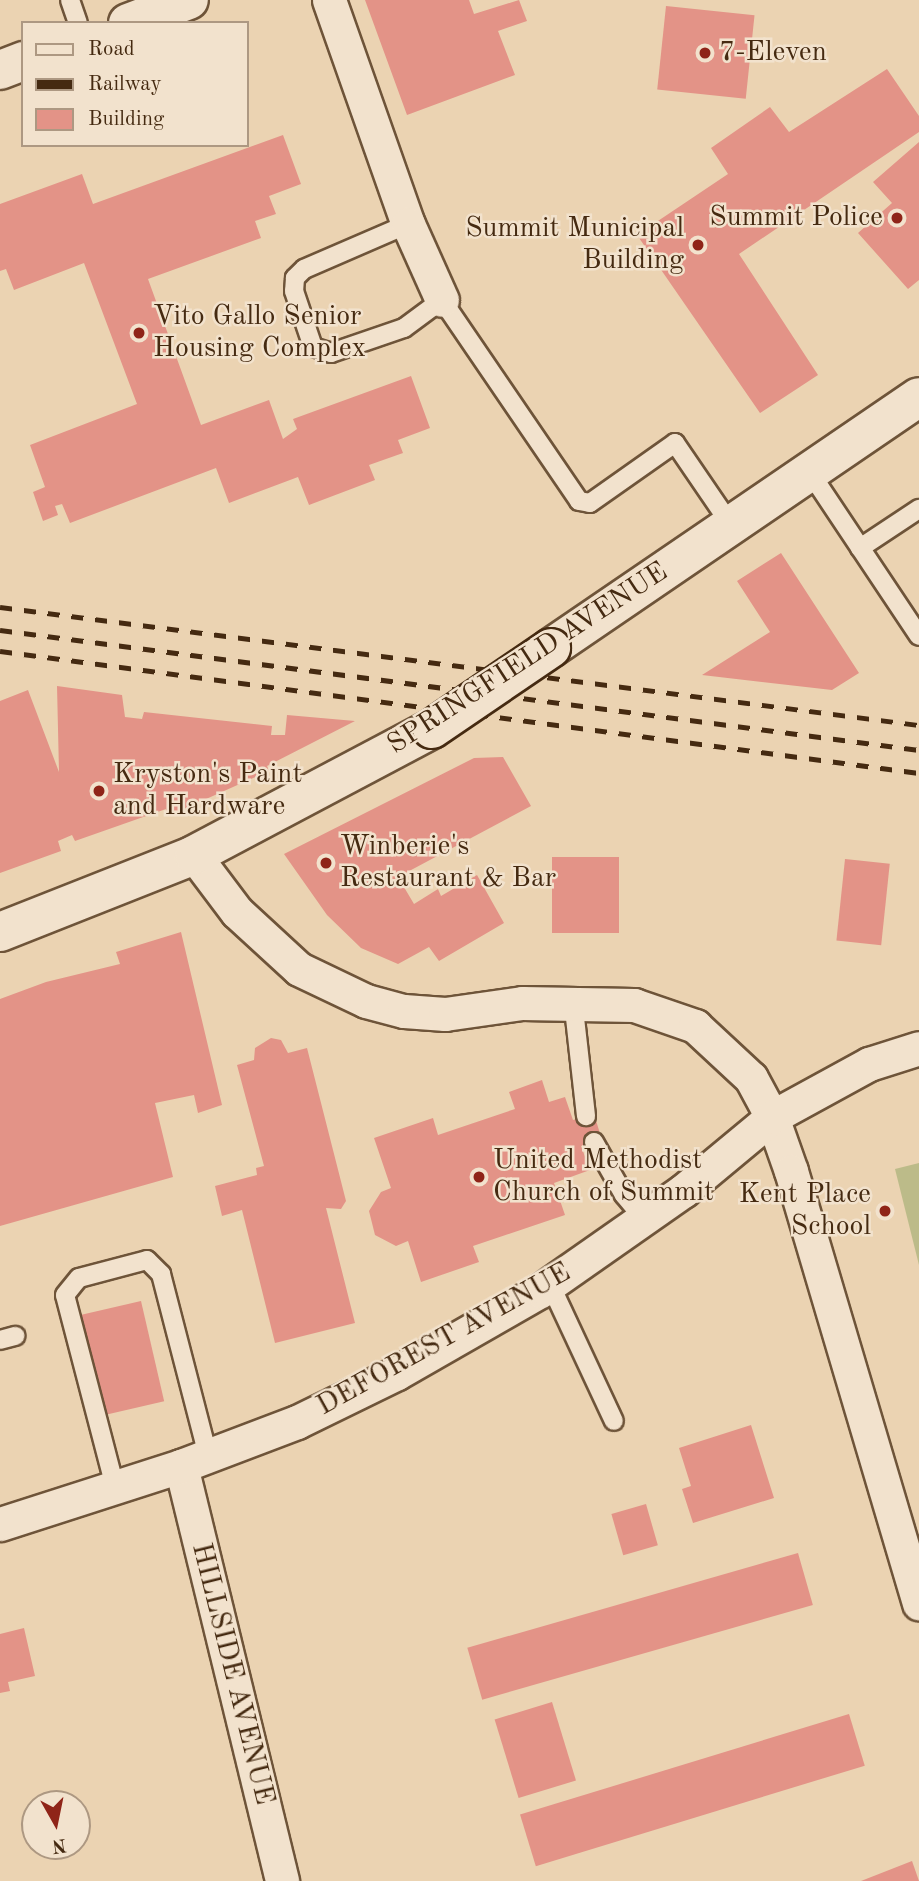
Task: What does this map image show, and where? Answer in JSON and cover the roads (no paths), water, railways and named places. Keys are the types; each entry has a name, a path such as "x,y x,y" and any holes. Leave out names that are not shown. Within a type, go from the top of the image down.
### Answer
{"main road":[{"path":"133,21 189,0"},
{"path":"0,70 21,62"},
{"name":"SPRINGFIELD AVENUE","path":"0,932 194,855 432,729 919,397"}],"street":[{"path":"329,0 408,224 442,300"},
{"path":"194,855 237,912 299,969 366,1001 404,1011 445,1014 572,1000 634,1005 695,1026 751,1078 772,1117 919,1603"},
{"name":"DEFOREST AVENUE","path":"0,1524 195,1461 297,1422 397,1374 550,1284 644,1219 772,1117 869,1064 919,1048"},
{"name":"HILLSIDE AVENUE","path":"195,1461 282,1881"}],"lane":[{"path":"70,0 77,21"},
{"path":"408,224 304,269 295,278 309,341 318,352 331,353 404,328 442,300 579,501 590,503 676,443 731,525"},
{"path":"810,471 919,636"},
{"path":"860,548 919,509"},
{"path":"572,1000 586,1116"},
{"path":"594,1142 624,1195 644,1219"},
{"path":"115,1487 65,1294 79,1278 147,1260 161,1274 195,1461"},
{"path":"550,1284 614,1421"}],"railway":[{"path":"0,607 919,725"},
{"path":"0,630 919,750"},
{"path":"0,651 919,773"}],"place":[{"name":"7-Eleven","path":"705,53"},
{"name":"Summit Police","path":"897,218"},
{"name":"Summit Municipal Building","path":"698,245"},
{"name":"Vito Gallo Senior Housing Complex","path":"139,333"},
{"name":"Kryston's Paint and Hardware","path":"99,791"},
{"name":"Winberie's Restaurant & Bar","path":"326,863"},
{"name":"United Methodist Church of Summit","path":"479,1177"},
{"name":"Kent Place School","path":"885,1211"}]}
